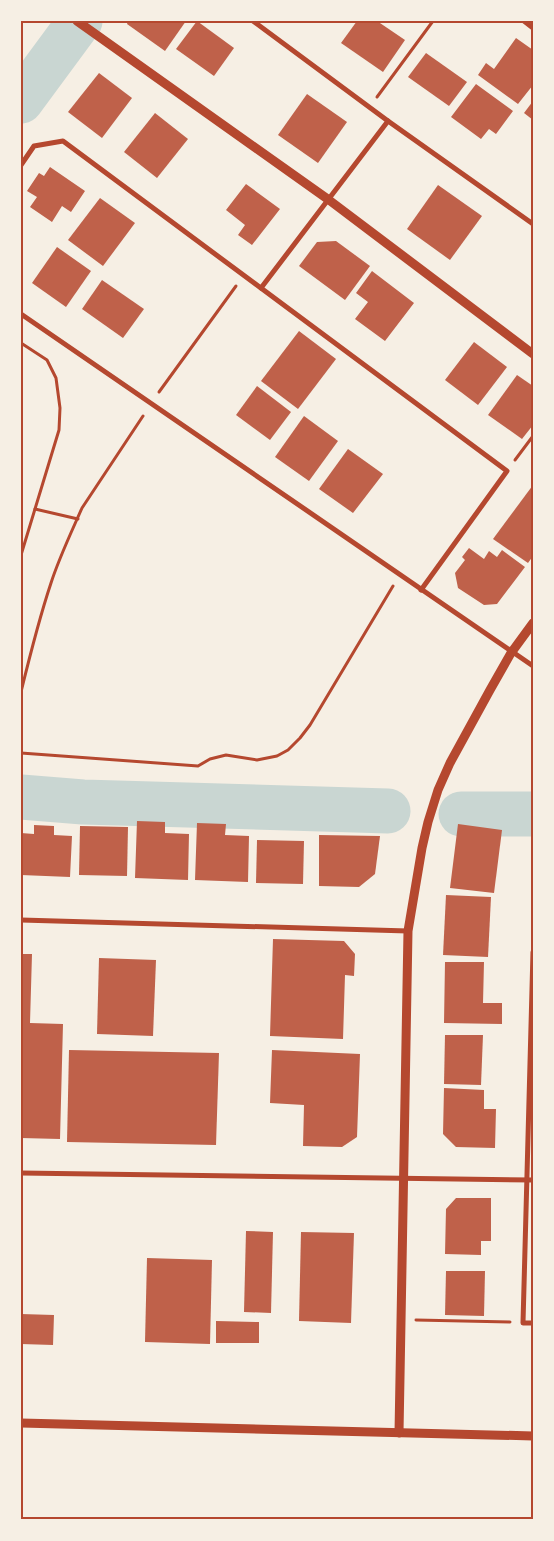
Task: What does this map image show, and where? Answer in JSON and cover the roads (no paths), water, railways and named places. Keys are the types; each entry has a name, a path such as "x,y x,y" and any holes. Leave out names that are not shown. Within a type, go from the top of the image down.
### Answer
{"street":[{"path":"77,21 328,200 533,354"},
{"path":"253,21 388,121 533,224"},
{"path":"524,21 533,28"},
{"path":"261,288 388,121"},
{"path":"21,164 34,146 63,141 507,471 421,590"},
{"path":"21,314 511,653 533,666"},
{"path":"399,1433 408,931 422,848 432,806 450,762 511,653 533,623"},
{"path":"21,920 408,931"},
{"path":"533,952 530,1180 523,1323 533,1323"},
{"path":"21,1172 530,1180"},
{"path":"21,1423 533,1436"}],"waterway":[{"path":"21,101 80,21"},
{"path":"21,797 83,802 388,811"},
{"path":"461,814 533,814"}]}
